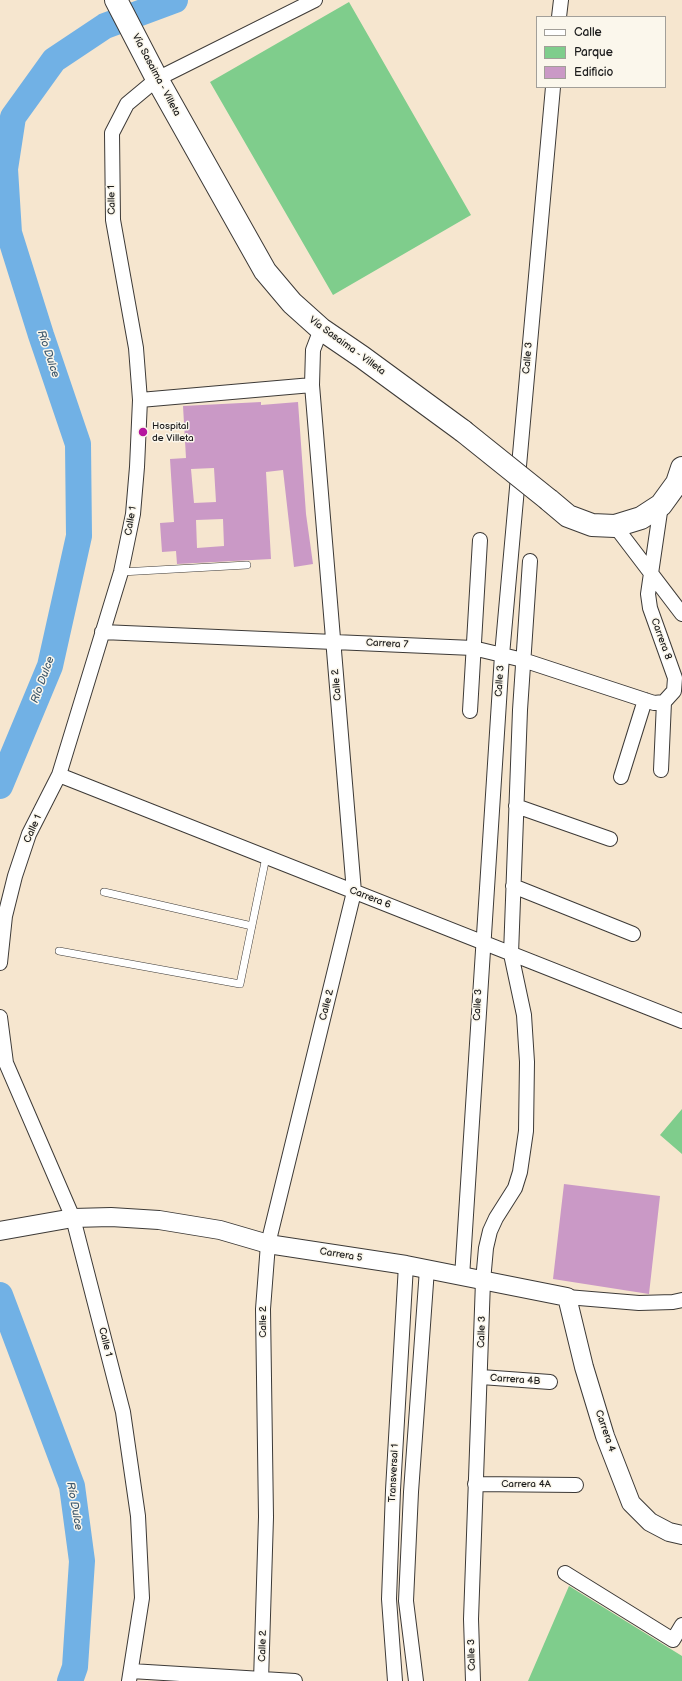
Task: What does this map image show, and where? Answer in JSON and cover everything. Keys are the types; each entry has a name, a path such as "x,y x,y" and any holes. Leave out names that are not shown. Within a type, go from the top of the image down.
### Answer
{"main road":[{"name":"Vía Sasaima - Villeta","path":"116,0 145,58 265,271 292,303 321,329 463,431 568,516 592,525 615,526 642,518 661,505 677,483 682,468"}],"street":[{"name":"Calle 1","path":"0,963 5,916 15,876 29,834 59,775 121,572 133,514 140,400 136,348 112,220 112,133 127,104 157,79 315,0"},
{"path":"559,16 561,0"},
{"name":"Calle 3","path":"462,1277 482,942 502,654 553,88"},
{"name":"Calle 2","path":"262,1680 266,1517 263,1309 268,1244 354,892 312,385 313,350 321,329"},
{"path":"140,400 312,385"},
{"path":"651,575 661,505"},
{"path":"615,526 682,614"},
{"path":"470,711 480,540"},
{"name":"Calle 3","path":"473,1681 471,1619 484,1281 490,1231 499,1212 515,1188 520,1172 526,1131 527,1062 524,1015 511,954 523,660 530,561"},
{"name":"Carrera 8","path":"651,575 648,594 650,608 675,678 674,692 664,702"},
{"name":"Carrera 7","path":"102,632 473,648 523,660 654,703 664,702"},
{"path":"621,777 645,700"},
{"path":"661,770 664,702"},
{"name":"Carrera 6","path":"59,775 682,1020"},
{"path":"516,806 610,839"},
{"path":"513,886 633,934"},
{"name":"Calle 1","path":"0,1016 6,1063 73,1218 123,1412 138,1516 142,1598 130,1676"},
{"name":"Carrera 5","path":"7,1229 73,1218 111,1217 159,1220 220,1230 268,1244 406,1265 567,1298 639,1303 673,1302 682,1300"},
{"name":"Transversal 1","path":"395,1681 389,1599 393,1490 406,1265"},
{"name":"Transversal 1","path":"416,1681 406,1601 411,1492 427,1269"},
{"name":"Carrera 4","path":"567,1298 586,1375 606,1436 631,1503 650,1522 669,1532 682,1535"},
{"name":"Carrera 4B","path":"481,1377 550,1382"},
{"name":"Carrera 4A","path":"475,1484 576,1484"},
{"path":"565,1573 673,1640 682,1625"},
{"path":"130,1676 295,1681"}],"lane":[{"path":"121,572 247,565"},
{"path":"59,951 240,984 266,857"},
{"path":"104,892 252,926"}],"green space":[{"path":"349,2 471,215 333,295 210,82"},
{"path":"682,1109 682,1154 660,1135"},
{"path":"569,1586 682,1656 682,1681 528,1681"}],"building":[{"path":"261,402 261,405 298,402 306,514 313,564 294,567 283,470 266,472 271,559 177,564 176,551 162,552 160,523 174,522 170,459 186,458 183,406","holes":["214,468 216,502 194,503 191,469","223,519 224,546 197,548 196,520"]},
{"path":"564,1184 660,1196 649,1294 553,1279"}],"waterway":[{"name":"Río Dulce","path":"0,786 50,666 79,536 78,444 41,335 9,233 5,169 13,117 54,60 105,26 175,0"},
{"name":"Río Dulce","path":"0,1295 72,1486 82,1561 75,1667 70,1681"}],"place":[{"name":"Hospital de Villeta","path":"143,432"}]}
